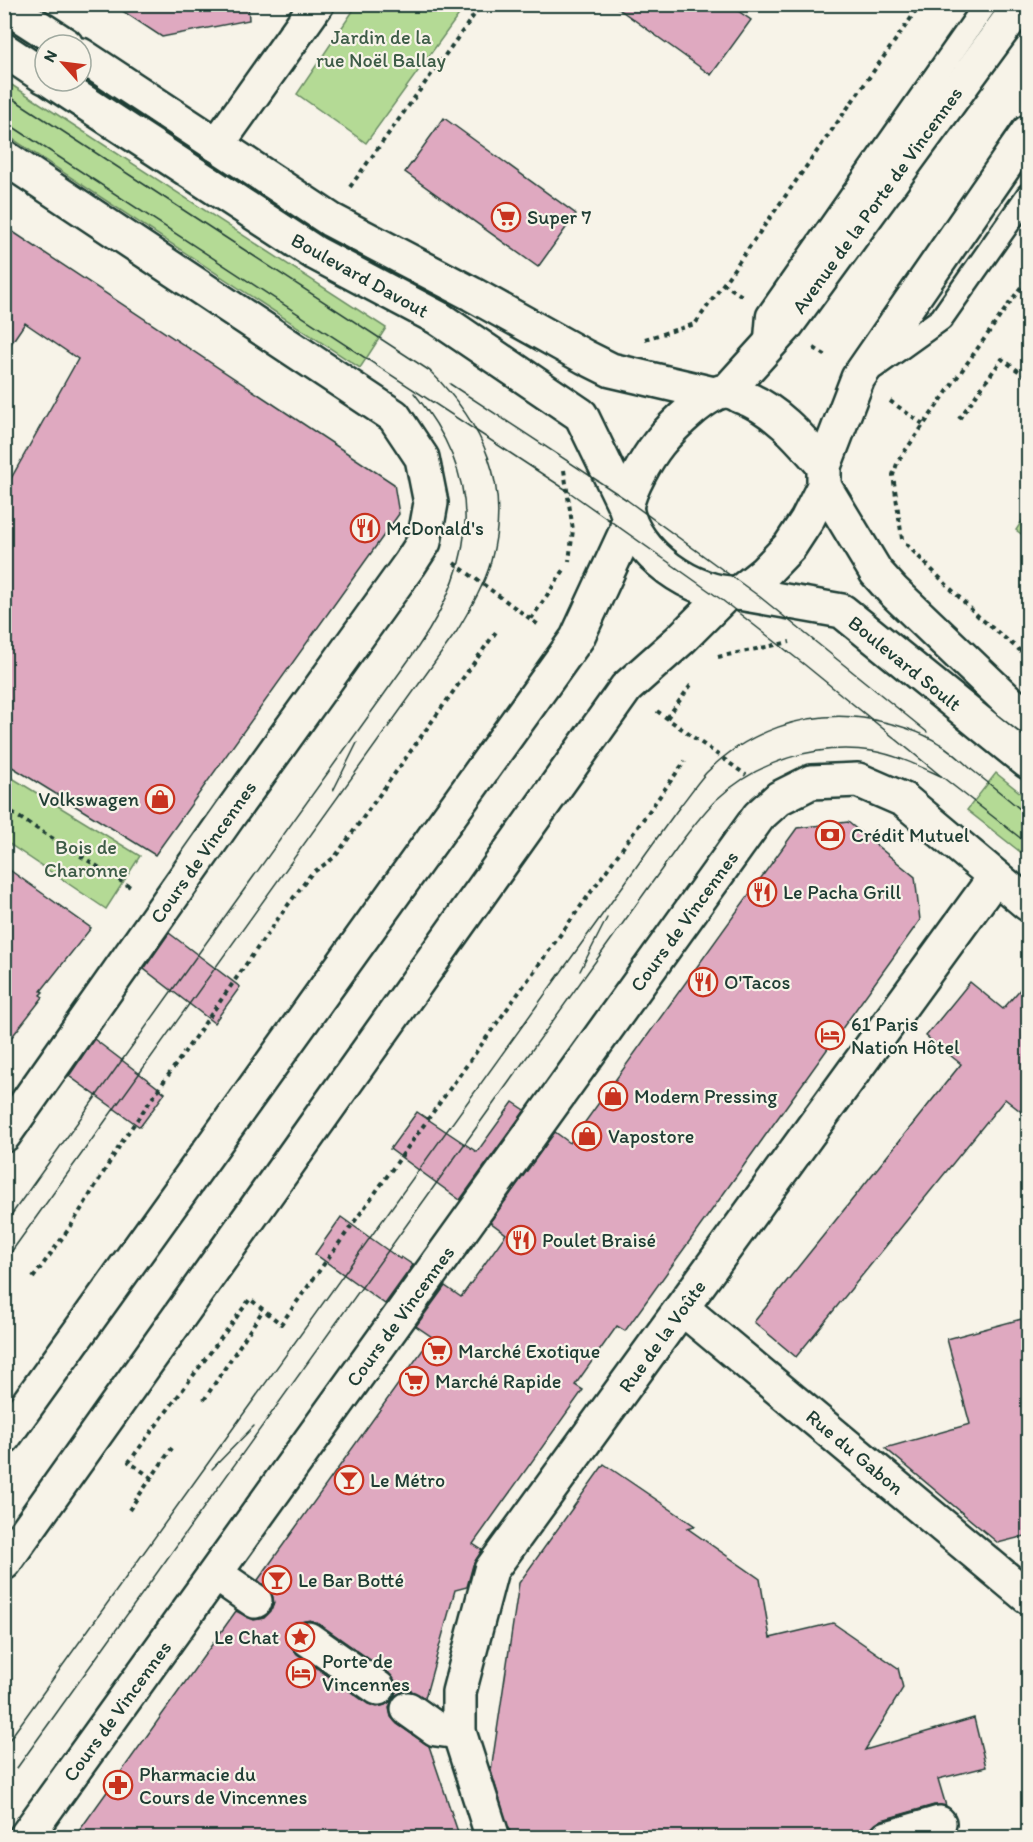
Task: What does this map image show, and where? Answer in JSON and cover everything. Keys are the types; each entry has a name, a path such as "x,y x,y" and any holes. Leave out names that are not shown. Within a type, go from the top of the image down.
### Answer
{"main road":[{"path":"4,4 48,33"},
{"path":"218,145 317,4"},
{"name":"Avenue de la Porte de Vincennes","path":"627,515 627,500 659,443 687,414 721,392 773,331 1021,4"},
{"path":"4,50 33,69"},
{"name":"Boulevard Davout","path":"93,63 331,220 611,370 721,392"},
{"name":"Boulevard Davout","path":"70,93 315,253 438,318 581,415 627,515"},
{"path":"4,1563 626,688 733,594 765,572 790,546 807,520 858,378 1029,132"},
{"path":"4,157 394,416 422,458 431,502 437,551"},
{"name":"Boulevard Soult","path":"721,392 749,399 775,416 803,441 876,572 1009,702 1029,717"},
{"path":"4,1437 577,638 626,532 627,515"},
{"name":"Boulevard Soult","path":"627,515 642,544 671,571 702,587 842,611 1029,762"},
{"name":"Cours de Vincennes","path":"4,1135 168,900 437,551"},
{"path":"766,789 811,782 858,780 904,800 1029,904"},
{"name":"Cours de Vincennes","path":"26,1838 752,826 759,816 766,789"},
{"name":"Rue de la Voûte","path":"494,1838 459,1732 459,1692 491,1570 995,877"},
{"name":"Rue du Gabon","path":"682,1308 1029,1597"},
{"path":"216,1574 255,1602"},
{"path":"308,1639 378,1688"},
{"path":"408,1709 435,1729 459,1732"},
{"path":"886,1838 939,1823"}],"lane":[{"path":"773,331 986,4"},
{"path":"858,378 941,319 1029,195"}],"path":[{"path":"350,187 482,4"},
{"path":"640,340 695,324 921,4"},
{"path":"1029,277 897,460 893,475 903,541 979,617 1029,657"},
{"path":"723,283 773,331 858,378 923,424"},
{"path":"959,418 1002,359 1029,378"},
{"path":"437,551 531,619 569,563 573,530 563,469"},
{"path":"33,1278 72,1226 125,1137 282,913 311,874 335,857 498,629"},
{"path":"711,658 801,639"},
{"path":"667,718 698,675"},
{"path":"654,709 766,789"},
{"path":"152,1478 129,1462 250,1299 281,1324 685,761"},
{"path":"4,808 138,892"},
{"path":"204,1400 263,1310"},
{"path":"129,1510 172,1448"}],"green space":[{"name":"Jardin de la rue Noël Ballay","path":"357,5 466,5 366,143 297,94"},
{"path":"4,80 386,328 360,368 5,134"},
{"path":"1028,512 1028,539 1016,530"},
{"name":"Bois de Charonne","path":"4,773 140,856 106,909 5,841"},
{"path":"996,773 1028,799 1028,858 967,810"}],"building":[{"path":"112,4 248,4 249,20 162,37"},
{"path":"612,4 728,4 751,20 711,75"},
{"path":"444,118 576,214 538,267 405,172"},
{"path":"4,226 394,484 399,514 155,855 4,762 4,491 78,359 25,323 4,354"},
{"path":"848,822 915,877 920,920 625,1331 617,1326 575,1385 583,1390 473,1544 482,1550 473,1565 467,1587 455,1590 425,1698 409,1690 394,1697 397,1689 389,1673 319,1624 310,1620 301,1622 292,1629 289,1638 297,1654 368,1704 377,1707 392,1700 389,1708 391,1717 397,1724 429,1746 460,1838 74,1838 236,1611 254,1620 264,1618 271,1611 274,1603 272,1594 258,1580 432,1337 416,1326 445,1286 461,1297 506,1234 490,1222 555,1132 570,1143 797,828"},
{"path":"4,866 91,928 41,991 43,992 40,995 43,997 4,1047"},
{"path":"169,933 240,987 214,1023 144,969"},
{"path":"1029,979 1029,1118 1005,1099 796,1357 754,1322 961,1064 926,1036 970,982 1003,1009"},
{"path":"94,1039 165,1093 140,1127 69,1076"},
{"path":"513,1102 525,1110 460,1200 390,1149 417,1112 477,1152"},
{"path":"341,1217 400,1259 401,1257 413,1265 385,1304 315,1254"},
{"path":"1029,1317 1029,1535 998,1543 885,1448 970,1424 947,1339"},
{"path":"604,1464 695,1526 687,1528 760,1579 770,1638 833,1623 898,1668 903,1688 865,1750 974,1718 986,1767 938,1779 946,1806 934,1805 882,1820 872,1828 838,1838 511,1838 491,1771 519,1583"}],"tram line":[{"path":"4,93 430,371 449,391 478,434 495,481 498,507 497,533 491,561 485,579 457,631 4,1262"},
{"path":"4,121 565,489 722,600 1028,844"},
{"path":"450,384 627,500 760,597 927,732"},
{"path":"4,1225 418,647 438,614 453,582 462,550 465,519 462,488 453,456 437,425 414,393"},
{"path":"4,1747 706,773 739,746 778,727 820,717 863,718 893,724 932,739 953,753 1028,816"},
{"path":"333,791 357,743"},
{"path":"17,1768 684,838 716,800 732,786 769,765 788,758 829,750 851,749 881,753 907,761 941,776"},
{"path":"580,971 607,918"},
{"path":"212,1469 254,1426"}],"place":[{"name":"Super 7","path":"506,217"},
{"name":"McDonald's","path":"365,528"},
{"name":"Volkswagen","path":"160,799"},
{"name":"Crédit Mutuel","path":"830,835"},
{"name":"Le Pacha Grill","path":"762,892"},
{"name":"O'Tacos","path":"703,982"},
{"name":"61 Paris Nation Hôtel","path":"830,1035"},
{"name":"Modern Pressing","path":"613,1096"},
{"name":"Vapostore","path":"587,1136"},
{"name":"Poulet Braisé","path":"521,1240"},
{"name":"Marché Exotique","path":"437,1351"},
{"name":"Marché Rapide","path":"414,1381"},
{"name":"Le Métro","path":"349,1480"},
{"name":"Le Bar Botté","path":"277,1580"},
{"name":"Le Chat","path":"300,1637"},
{"name":"Porte de Vincennes","path":"301,1673"},
{"name":"Pharmacie du Cours de Vincennes","path":"118,1785"}]}
